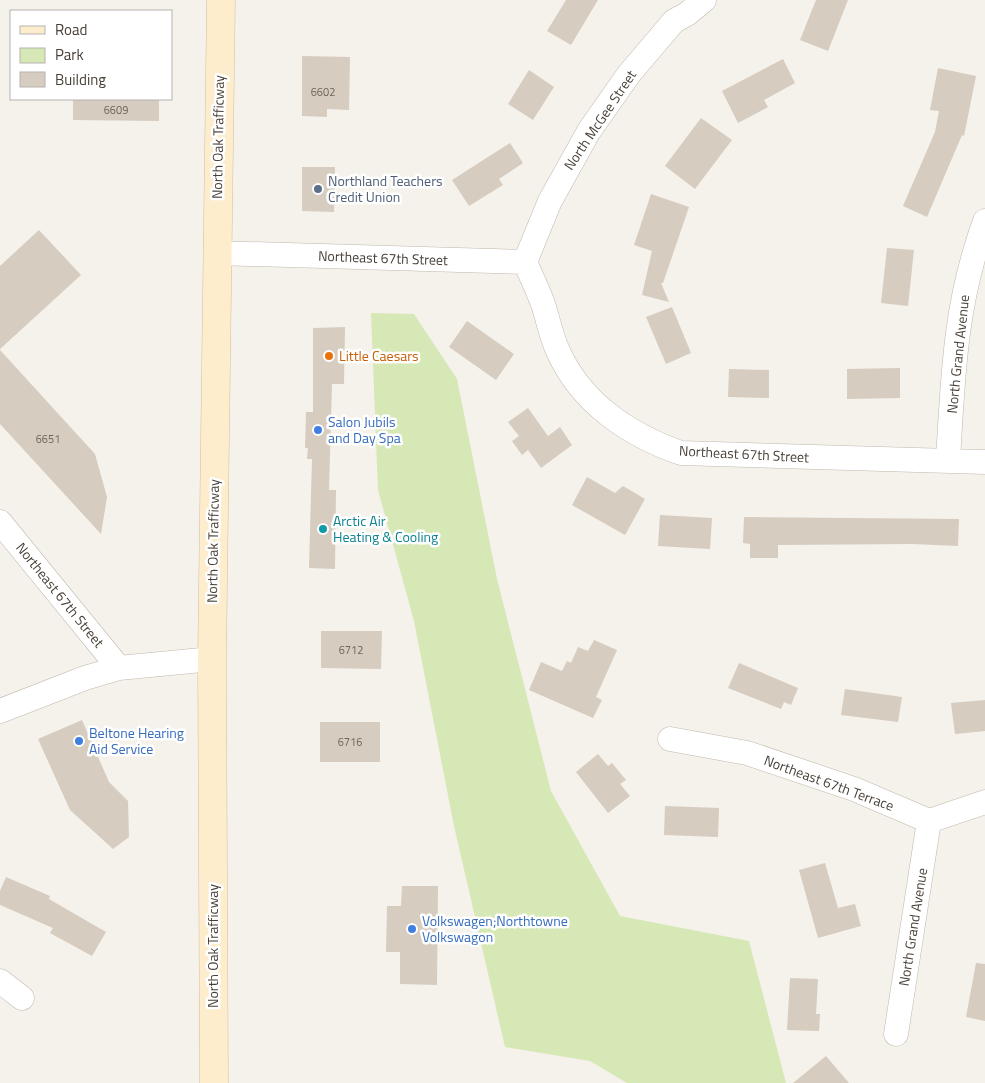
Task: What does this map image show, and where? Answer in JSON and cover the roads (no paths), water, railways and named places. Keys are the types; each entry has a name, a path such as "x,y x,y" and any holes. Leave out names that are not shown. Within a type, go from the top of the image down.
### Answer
{"main road":[{"name":"North Oak Trafficway","path":"214,1083 212,659 216,254 221,0"}],"street":[{"name":"North McGee Street","path":"525,262 553,194 589,132 629,74 674,21 704,0"},
{"name":"North Grand Avenue","path":"948,461 959,317 969,268 985,221"},
{"name":"Northeast 67th Street","path":"216,254 525,262 544,306 559,352 576,381 597,406 623,427 652,443 681,453 985,462"},
{"name":"Northeast 67th Street","path":"0,522 120,668"},
{"path":"0,711 85,678 120,668 212,659"},
{"name":"Northeast 67th Terrace","path":"670,739 747,753 854,789 929,821"},
{"path":"929,821 985,802"},
{"name":"North Grand Avenue","path":"896,1034 929,821"},
{"path":"0,981 22,998"}],"place":[{"name":"Northland Teachers Credit Union","path":"318,189"},
{"name":"Little Caesars","path":"329,356"},
{"name":"Salon Jubils and Day Spa","path":"318,430"},
{"name":"Arctic Air Heating & Cooling","path":"323,529"},
{"name":"Beltone Hearing Aid Service","path":"79,741"},
{"name":"Volkswagen;Northtowne Volkswagon","path":"412,929"}]}
